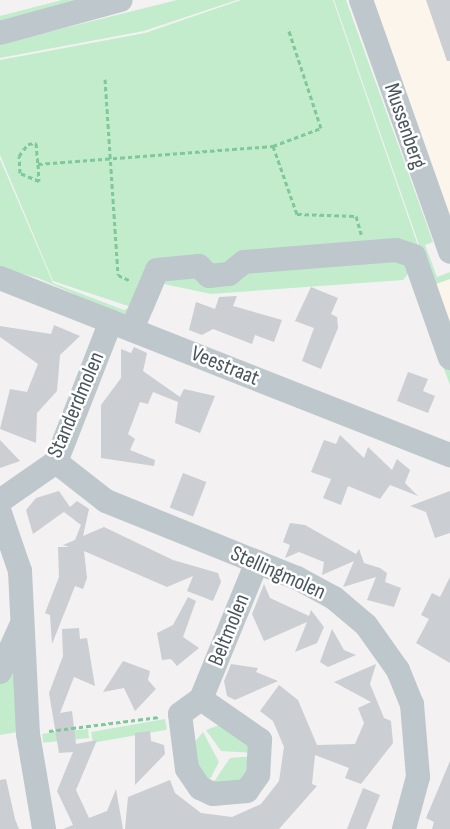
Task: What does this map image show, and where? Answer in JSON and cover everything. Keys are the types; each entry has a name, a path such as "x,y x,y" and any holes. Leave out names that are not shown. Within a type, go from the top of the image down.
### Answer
{"street":[{"path":"0,33 121,0"},
{"name":"Mussenberg","path":"361,0 450,252"},
{"path":"367,253 396,250 414,256 450,358"},
{"name":"Standerdmolen","path":"0,501 56,462 122,325 150,288 157,270 199,266 209,276 229,274 244,262 367,253"},
{"name":"Veestraat","path":"0,278 450,455"},
{"name":"Stellingmolen","path":"56,462 106,501 257,562 334,598 366,625 398,669 418,735 418,777 404,829"},
{"path":"0,513 20,571 28,734 44,829"},
{"name":"Beltmolen","path":"201,699 257,562"},
{"path":"0,672 23,621"},
{"path":"201,699 260,740 258,775 247,791 230,796 200,788 187,769 180,714 201,699"}],"path":[{"path":"38,164 273,146 321,128 288,28"},
{"path":"105,79 118,275 150,288"},
{"path":"36,143 38,164 39,181 20,173 19,156 28,144 36,143"},
{"path":"273,146 297,214 357,216 367,253"},
{"path":"28,734 180,714"}],"shaded area":[{"path":"368,0 450,0 450,219"},
{"path":"450,279 450,343 431,286"}],"green space":[{"path":"62,0 92,0 0,24 0,16"},
{"path":"177,0 237,0 144,31 0,58 0,44"},
{"path":"241,0 333,0 450,338 450,385 408,274 403,280 211,294 164,284 152,313 119,314 38,278 0,268 0,159 53,283 124,310 131,307 53,281 0,155 0,60 145,33"},
{"path":"334,0 346,0 433,242 425,245 437,277 450,272 450,279 433,285"},
{"path":"7,672 16,672 18,732 0,735 0,684"},
{"path":"165,719 167,730 93,743 91,732"},
{"path":"222,724 256,753 221,751 206,730"},
{"path":"88,729 89,738 43,743 42,734"},
{"path":"203,732 219,762 207,785 198,777 194,743"},
{"path":"255,756 241,784 211,786 230,758"}],"building":[{"path":"426,0 450,0 450,61 447,61"},
{"path":"311,287 338,298 331,314 337,317 338,328 321,369 302,361 314,328 295,321"},
{"path":"237,296 233,306 282,320 274,342 255,335 252,344 213,329 202,335 189,330 196,302 215,309 219,297"},
{"path":"54,325 80,336 60,355 57,391 37,413 36,443 0,429 10,389 27,392 38,364 0,337 0,326 51,334"},
{"path":"134,347 147,353 143,371 180,397 184,389 215,396 200,433 175,423 178,402 153,392 148,404 140,402 128,434 135,439 130,450 155,460 154,466 101,458 101,405 121,378 121,349 131,353"},
{"path":"408,372 428,379 423,391 435,396 428,413 397,401"},
{"path":"340,435 364,458 368,447 392,470 397,459 410,470 405,483 418,496 390,485 380,499 348,486 341,505 323,498 331,479 311,472 324,440 336,444"},
{"path":"0,440 20,461 0,468"},
{"path":"183,473 206,482 193,517 170,508"},
{"path":"59,491 70,507 77,501 89,509 83,536 104,527 173,560 218,573 221,582 213,601 187,591 193,576 167,587 84,551 87,578 83,589 75,586 52,644 50,615 45,613 59,577 58,547 69,547 63,545 75,540 81,525 64,512 68,509 33,534 26,510 36,498"},
{"path":"450,491 450,533 435,538 426,512 410,506"},
{"path":"290,523 305,525 356,554 359,549 364,563 380,568 387,573 385,582 401,588 394,607 367,600 376,577 343,587 354,561 322,575 324,562 299,552 285,558 290,545 283,542"},
{"path":"450,577 450,663 416,643 429,619 421,615 432,593 440,597"},
{"path":"264,584 270,598 309,616 311,610 324,627 317,643 295,652 307,622 264,641 252,614"},
{"path":"188,597 196,601 183,637 199,648 177,666 171,659 162,660 157,633 173,625"},
{"path":"79,628 80,639 87,638 95,686 74,677 60,713 72,711 76,744 97,740 76,790 89,818 107,811 116,789 123,829 63,829 73,825 57,791 73,752 59,753 49,693 63,656 62,629"},
{"path":"332,629 344,650 356,655 328,667 320,662"},
{"path":"123,661 150,671 148,680 156,689 135,711 124,688 103,692"},
{"path":"231,664 258,668 256,672 278,681 235,700 227,696 224,681"},
{"path":"376,664 370,684 384,718 391,721 393,743 361,784 345,778 349,768 315,755 312,784 317,786 279,829 125,829 128,797 170,780 175,793 201,813 232,817 261,804 279,781 284,747 273,721 260,711 279,685 298,700 317,745 355,744 364,723 358,708 371,702 334,682"},
{"path":"150,731 151,741 164,745 165,754 135,785 135,733"},
{"path":"450,761 450,829 432,829 434,822 426,818"},
{"path":"6,779 19,829 0,829 0,780"},
{"path":"363,788 380,795 366,829 347,829"}]}
